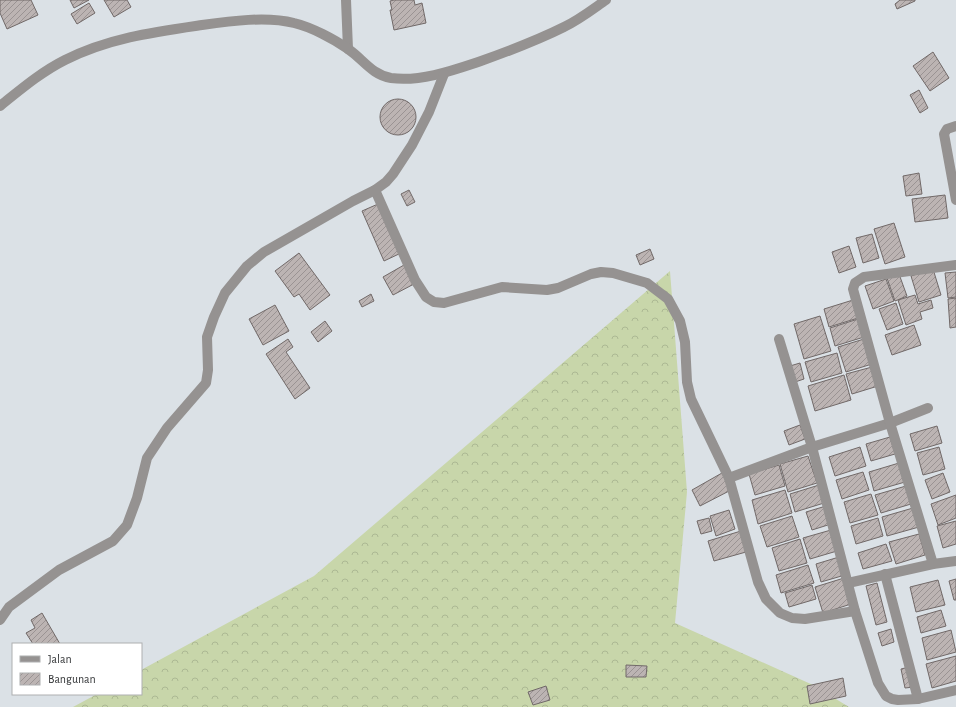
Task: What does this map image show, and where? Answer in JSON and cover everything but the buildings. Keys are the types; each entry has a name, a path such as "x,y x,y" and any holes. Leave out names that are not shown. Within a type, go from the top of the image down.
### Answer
{"street":[{"path":"346,0 348,49"},
{"path":"0,106 32,81 64,60 106,44 144,33 233,21 276,20 295,23 348,49 372,70 390,78 406,79 444,74 505,52 566,26 606,0"},
{"path":"0,620 9,607 59,570 113,541 127,525 137,498 147,458 168,428 206,383 208,370 207,337 225,292 247,266 264,252 375,190 386,182 412,145 429,112 444,74"},
{"path":"956,126 947,129 944,134 956,200"},
{"path":"375,190 415,280 426,297 434,302 444,303 502,287 547,290 558,288 591,274 601,272 613,273 647,283 668,299 680,321 685,342 687,382 691,399 729,478 758,582 766,599 780,613 792,618 805,619 855,611"},
{"path":"933,564 890,423 853,289 855,284 864,278 956,265"},
{"path":"779,339 812,448 855,611 878,683 886,696 898,700 918,699 956,690"},
{"path":"729,478 812,448 890,423 928,408"},
{"path":"848,582 956,560"},
{"path":"885,574 918,699"}],"green space":[{"path":"670,271 687,492 675,623 813,685 849,707 73,707 95,695 142,695 142,669 314,576"}]}
